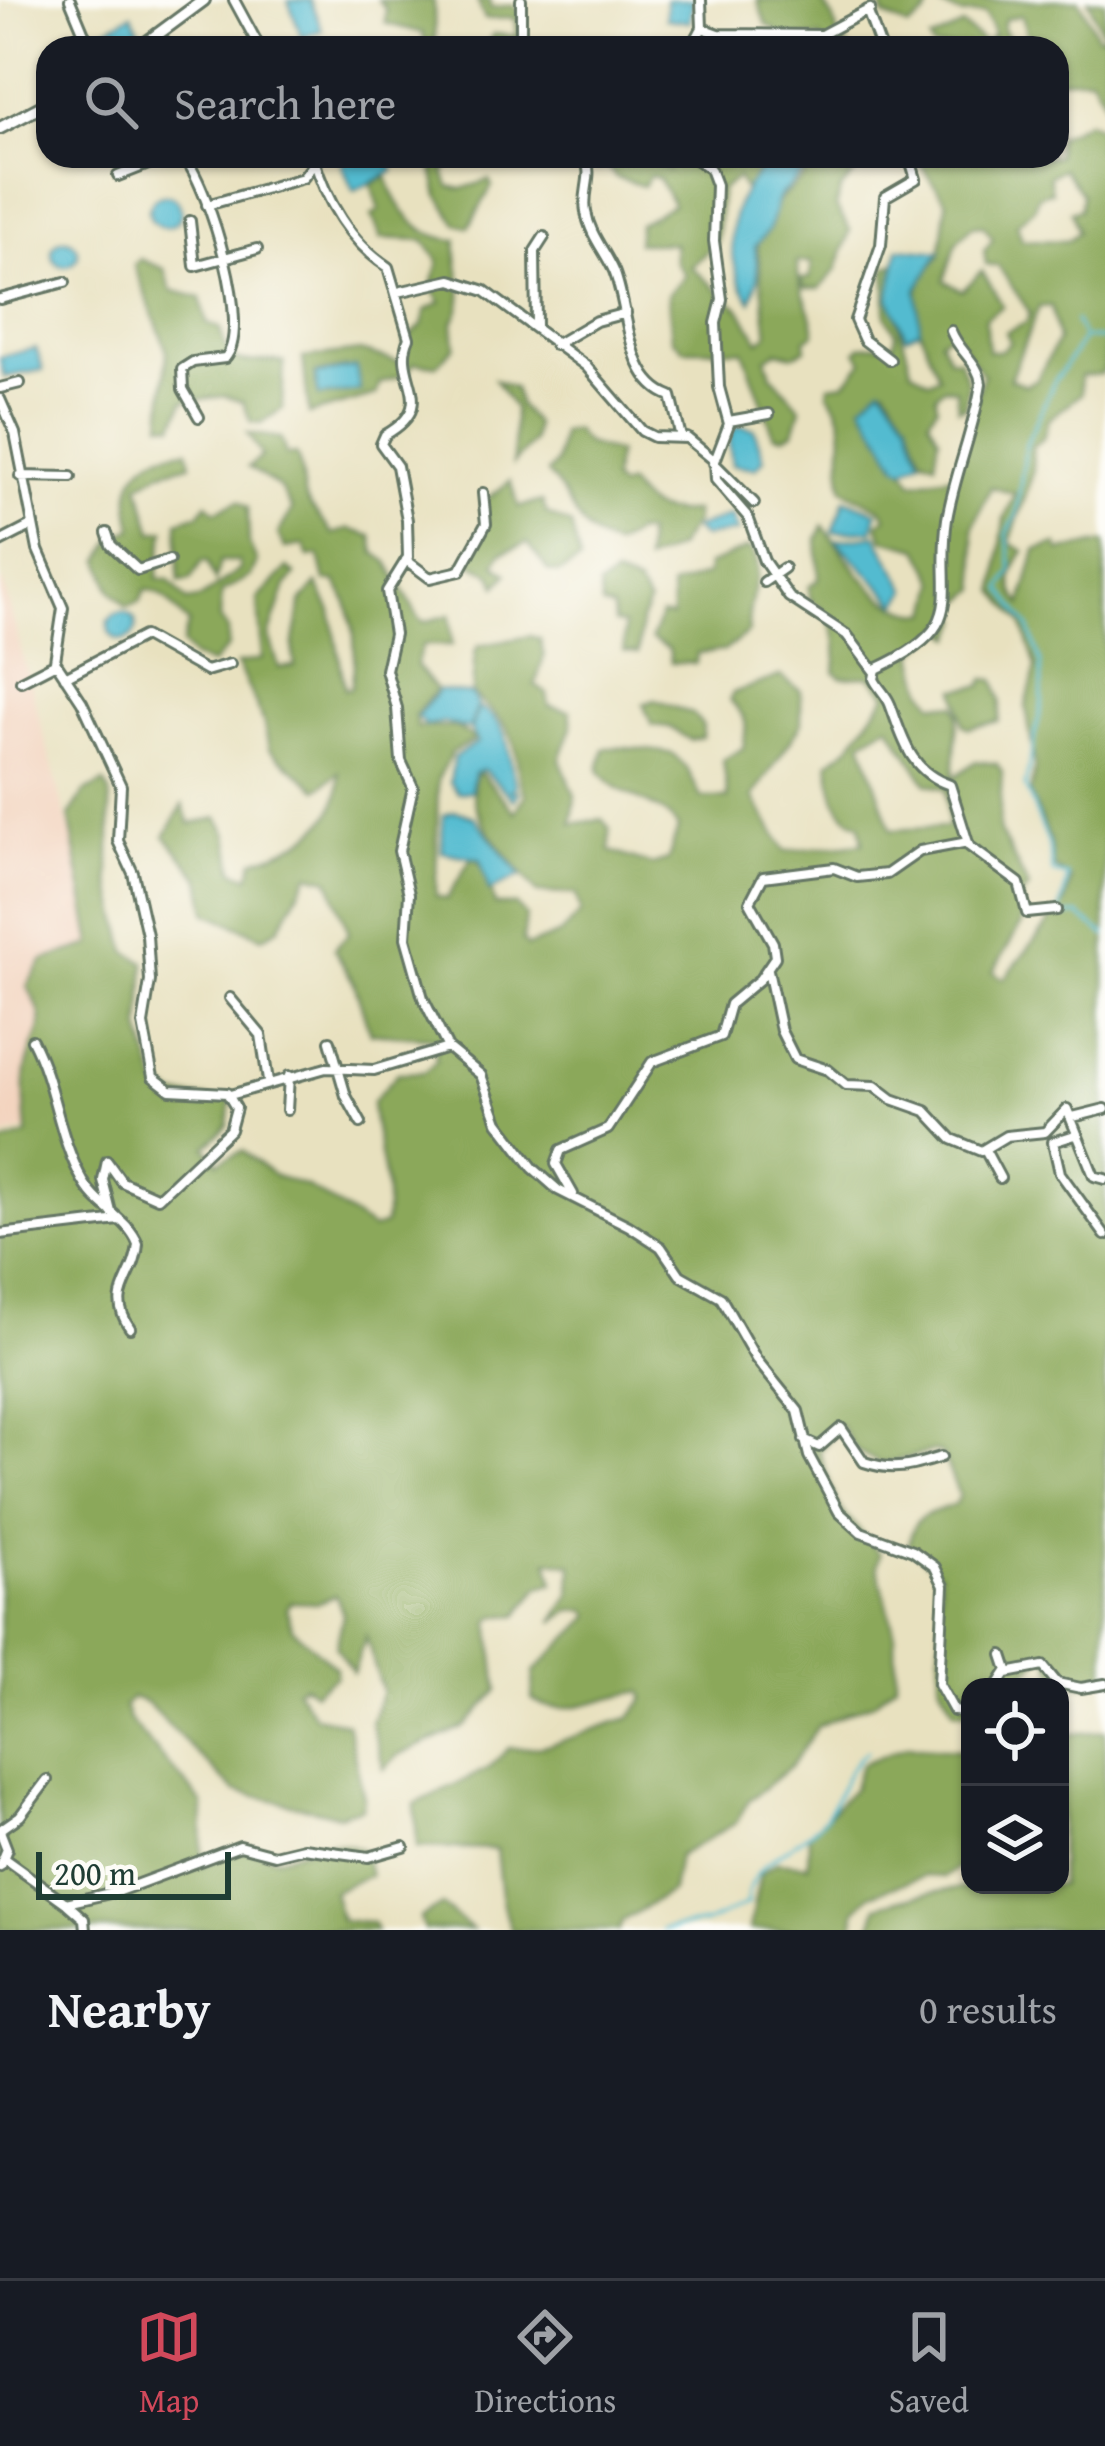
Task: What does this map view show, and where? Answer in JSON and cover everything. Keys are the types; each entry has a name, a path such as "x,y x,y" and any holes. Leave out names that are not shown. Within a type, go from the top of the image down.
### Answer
{"main road":[{"path":"155,36 204,0"},
{"path":"0,128 36,109"}],"street":[{"path":"70,0 86,36"},
{"path":"234,0 254,36"},
{"path":"521,0 521,36"},
{"path":"697,36 701,0"},
{"path":"860,0 877,36"},
{"path":"701,28 719,34 821,34 868,10"},
{"path":"118,176 139,168"},
{"path":"190,168 225,261 232,351 220,360 188,364 181,373 199,417"},
{"path":"207,205 303,178 310,168"},
{"path":"321,168 362,250 388,267 398,292 416,400 403,426 388,432 381,444 398,470 406,516 406,560 387,591 394,634 386,670 397,708 401,760 413,787 399,850 409,894 406,938 423,998 448,1048 481,1075 498,1122 532,1168 558,1190 573,1194 656,1244 680,1275 721,1298 756,1359 798,1411 803,1439 839,1512 867,1535 913,1551 935,1567 944,1586 938,1627 940,1690 954,1711 961,1712"},
{"path":"590,168 586,211 615,273 637,358 657,392 671,396 682,437"},
{"path":"709,168 716,184 714,242 722,299 716,323 718,387 729,421 715,462 719,486 748,517 775,577 794,602 850,637 874,671 900,742 928,777 950,785 968,842 1019,883 1028,913 1057,910"},
{"path":"890,360 859,334 855,312 881,245 885,197 916,179 913,168"},
{"path":"190,221 195,266 257,249"},
{"path":"536,326 535,251 544,237"},
{"path":"0,299 65,282"},
{"path":"398,292 464,282 536,326 586,366 642,431 697,442 754,503"},
{"path":"555,344 596,321 626,313"},
{"path":"874,671 908,655 933,630 948,589 947,520 981,384 976,367 951,331"},
{"path":"0,388 20,383"},
{"path":"0,399 15,434 32,526 63,608 56,663 122,793 118,841 146,925 150,981 142,1014 153,1077 180,1093 230,1095 289,1076 339,1067 374,1070 448,1048"},
{"path":"729,421 769,414"},
{"path":"20,476 71,477"},
{"path":"406,560 430,578 460,572 486,524 483,493"},
{"path":"0,542 32,526"},
{"path":"107,533 111,545 138,570 170,560"},
{"path":"764,582 784,568"},
{"path":"65,677 144,637 206,671 230,664"},
{"path":"20,681 56,663"},
{"path":"968,842 920,851 887,874 857,877 834,868 763,877 750,902 775,948 768,970 781,1030 795,1059 828,1070 845,1085 879,1088 931,1114 952,1139 985,1150 1000,1178"},
{"path":"573,1194 556,1164 560,1150 608,1129 652,1061 721,1036 730,1004 768,970"},
{"path":"230,998 261,1035 268,1081"},
{"path":"32,1040 54,1086 60,1128 85,1185 138,1244 118,1298 118,1308 130,1328"},
{"path":"330,1041 346,1096 361,1123"},
{"path":"287,1110 289,1076"},
{"path":"115,1216 103,1180 106,1162 122,1182 151,1198 163,1196 233,1126 236,1108 230,1095"},
{"path":"985,1150 1006,1136 1045,1132 1061,1109 1072,1117 1094,1176 1105,1179"},
{"path":"1072,1117 1105,1109"},
{"path":"1075,1135 1053,1142 1057,1168 1105,1235"},
{"path":"0,1234 115,1216"},
{"path":"803,1439 819,1447 841,1428 864,1462 885,1467 914,1468 941,1457"},
{"path":"1003,1655 1003,1678"},
{"path":"1006,1673 1043,1666 1057,1683 1081,1688 1105,1684"},
{"path":"47,1780 20,1816 0,1831 3,1863 66,1903 84,1919 85,1930"},
{"path":"66,1903 125,1888 241,1846 274,1855 303,1848 369,1857 404,1847"}],"shaded area":[{"path":"0,583 140,1095 0,1138"}],"green space":[{"path":"378,0 434,0 435,36 385,23 386,9"},
{"path":"477,0 490,0 490,8 512,5 524,14 523,36 517,36 516,18 485,19"},
{"path":"757,0 821,0 838,36 777,36 766,25"},
{"path":"1079,0 1098,37 1104,35 1088,0 1105,0 1105,103 1091,77 1069,78 1069,36 1027,36 1022,15 1005,19 1007,36 992,36 985,13 963,15 931,3 925,16 909,27 884,16 881,2"},
{"path":"963,26 976,36 941,36"},
{"path":"1087,121 1101,128 1098,150 1105,151 1105,367 1101,374 1080,376 1081,394 1048,420 1043,439 1032,446 1033,473 1010,542 1024,551 1012,578 1022,604 1036,550 1057,544 1060,551 1105,542 1105,1676 1081,1686 1056,1677 1047,1654 1019,1678 961,1678 961,1710 955,1710 940,1684 940,1573 909,1548 917,1521 955,1504 959,1495 942,1454 935,1451 881,1464 857,1451 840,1425 819,1452 838,1506 880,1554 877,1565 895,1635 896,1683 874,1702 818,1726 791,1766 748,1801 736,1823 678,1856 672,1891 622,1921 619,1930 511,1930 496,1849 417,1847 415,1804 487,1769 509,1748 556,1742 630,1718 645,1698 642,1692 556,1708 532,1699 534,1672 591,1616 587,1610 571,1611 553,1622 571,1594 572,1565 548,1560 554,1583 539,1587 518,1615 496,1616 490,1621 498,1690 465,1727 398,1755 384,1769 371,1722 382,1692 366,1636 353,1673 336,1647 343,1615 336,1595 317,1603 291,1602 286,1608 292,1628 336,1668 336,1676 314,1692 304,1685 296,1689 315,1716 347,1723 364,1798 362,1808 338,1815 234,1791 146,1702 132,1697 124,1706 129,1720 203,1804 202,1866 238,1852 275,1858 320,1845 352,1846 364,1851 370,1875 333,1891 341,1920 372,1922 376,1930 0,1930 0,1144 27,1135 26,1074 40,1019 27,986 43,960 92,945 69,816 85,792 104,783 110,793 110,879 127,952 145,962 141,1029 157,1084 177,1096 231,1100 228,1125 206,1147 218,1162 243,1151 273,1175 308,1187 373,1229 385,1224 386,1191 372,1102 398,1073 424,1072 436,1061 434,1038 370,1033 354,983 334,949 349,933 329,879 309,874 278,929 263,937 207,913 201,879 165,836 183,805 190,824 218,818 228,834 234,870 249,877 254,860 286,849 314,831 334,806 339,791 339,773 318,789 269,749 264,722 237,664 262,659 258,599 288,568 296,575 286,586 269,636 279,668 295,666 301,602 317,584 331,611 345,689 351,688 354,661 348,605 335,581 325,581 319,555 309,557 304,545 285,548 278,534 292,510 280,488 248,467 262,456 247,433 281,438 286,455 296,454 312,509 333,534 348,529 372,536 375,553 388,562 418,617 424,622 450,615 452,645 423,645 416,665 436,690 415,716 417,727 455,727 476,739 452,752 438,779 436,896 447,899 472,856 486,869 495,905 516,905 526,916 523,941 527,947 560,934 581,913 576,894 537,893 490,834 474,800 479,771 515,812 526,795 508,731 472,693 478,646 530,636 540,639 544,657 535,685 547,694 549,706 570,711 572,727 560,759 575,796 572,824 602,819 610,829 610,851 652,865 668,860 678,828 661,811 607,780 599,770 604,749 673,754 687,768 701,798 728,798 723,760 743,748 746,726 730,700 733,693 780,676 801,691 801,725 753,797 785,851 863,843 860,824 844,814 836,799 829,762 849,747 887,694 869,676 841,677 835,672 834,631 810,599 809,587 819,579 817,539 823,526 867,583 911,611 930,613 937,582 919,548 883,539 878,524 886,517 883,510 843,489 843,428 829,385 845,383 863,361 857,351 861,346 894,343 896,333 886,316 886,267 896,263 892,291 911,369 929,381 939,376 920,330 916,300 921,279 940,256 947,202 923,168 1069,168 1069,131","holes":["1063,169 1082,194 1080,210 1071,211 1078,232 1067,241 1022,240 1017,224 1035,208 1038,196 1052,191 1049,176","983,225 993,239 984,251 986,264 998,266 1030,313 1026,323 1006,332 1010,342 1000,351 988,351 985,318 1003,306 982,271 962,291 944,280 957,242 972,226","1051,306 1058,340 1037,379 1025,385 1010,379 1039,307","953,332 983,375 954,475 913,482 862,404 886,387 908,420 922,457 935,462 939,437 929,419 937,406 936,395 944,387 956,389 958,409 965,407 968,383 959,359 949,358 940,339","991,487 1015,494 1004,520 996,591 1022,622 1036,667 1026,706 1035,767 1030,793 1050,840 1053,867 1071,879 1065,903 1004,979 993,972 1021,924 1022,895 1029,888 999,830 1002,772 997,764 976,761 953,778 958,714 955,705 933,703 924,690 915,653 943,628 954,637 961,619 956,607 978,589 973,527","889,725 926,783 946,789 948,827 891,830 862,741"]},
{"path":"433,168 447,168 444,171 449,186 462,189 489,180 492,186 469,227 457,224 439,196"},
{"path":"610,168 760,168 746,192 737,178 721,190 717,242 691,267 741,310 759,341 768,334 757,244 771,226 773,206 805,176 804,168 858,168 840,190 836,207 850,230 837,269 820,288 805,288 801,279 810,278 812,262 797,262 799,281 815,333 805,340 806,349 793,355 777,351 766,358 771,374 801,408 794,432 774,435 743,350 684,349 672,338 668,295 685,275 675,261 674,243 637,243 639,224 673,204 658,178 650,176 643,186 615,177"},
{"path":"387,177 412,220 432,234 457,240 461,302 453,322 455,346 437,365 414,363 407,374 380,383 376,395 309,414 303,358 360,351 405,364 405,341 422,325 426,310 441,302 431,288 439,262 424,240 381,238 372,215 380,210 371,184","holes":["345,368 360,390 319,395 315,374"]},
{"path":"140,259 165,269 171,290 201,298 207,324 220,328 235,359 284,362 282,409 261,423 251,422 243,402 225,396 184,401 174,425 162,423 167,351 134,265"},
{"path":"495,380 514,388 519,405 535,424 533,441 513,464 514,409"},
{"path":"574,430 586,444 617,453 612,481 619,488 628,484 655,509 694,511 695,522 677,548 645,562 646,533 636,533 614,546 582,524 547,473 556,463 561,432"},
{"path":"188,450 191,464 163,471 139,485 153,532 165,530 157,579 169,580 187,601 199,599 240,570 239,561 220,561 215,581 207,561 202,561 190,580 179,581 178,521 199,514 207,503 215,511 239,501 248,507 249,544 257,562 251,576 222,592 220,619 228,629 228,647 212,664 193,658 182,644 189,623 159,594 145,590 140,602 127,607 111,590 101,560 114,538 133,528 130,497 137,472 156,457"},
{"path":"510,481 519,507 542,501 547,514 571,525 580,561 559,573 548,571 528,543 501,553 495,564 508,574 497,586 492,574 469,562 484,533 482,503"},
{"path":"748,548 757,563 749,632 724,651 697,653 696,663 671,663 669,649 651,639 661,615 672,617 671,587 707,575 708,565"},
{"path":"615,576 637,585 649,604 641,621 638,653 624,651 624,625 614,623 613,609 602,606 599,587"},
{"path":"985,679 995,680 1001,701 999,721 969,728 963,725 956,689 982,686"},
{"path":"655,700 693,714 703,726 702,737 690,740 669,727 652,725 643,704"},
{"path":"1105,1731 1105,1930 870,1930 877,1906 922,1894 961,1889 961,1894 1069,1894 1069,1734"},
{"path":"906,1746 961,1750 961,1866 944,1877 925,1876 870,1894 855,1910 854,1930 749,1930 760,1874 777,1862 808,1865 809,1834 854,1788 861,1764"},
{"path":"442,1905 472,1930 424,1930 420,1918"}],"water":[{"path":"310,0 322,30 302,36 288,1"},
{"path":"666,0 694,0 689,22 666,19"},
{"path":"132,14 141,34 101,36"},
{"path":"343,168 393,168 394,171 354,191"},
{"path":"802,168 803,172 778,198 769,230 755,246 758,279 751,301 736,268 732,230 740,199 760,169"},
{"path":"165,195 176,200 181,211 176,222 165,227 154,222 149,211 154,200"},
{"path":"65,240 78,253 65,266 52,253"},
{"path":"899,248 940,252 917,289 920,330 906,336 889,298"},
{"path":"36,348 43,370 4,377 0,357"},
{"path":"356,367 360,391 319,396 315,375"},
{"path":"882,386 908,420 921,460 905,469 898,466 862,404"},
{"path":"734,428 754,429 764,459 756,468 732,465 729,442"},
{"path":"845,499 877,512 873,530 833,532"},
{"path":"731,515 737,532 703,537 693,529"},
{"path":"876,535 908,590 898,604 836,540"},
{"path":"122,612 132,616 136,626 132,636 122,640 112,636 108,626 112,616"},
{"path":"439,690 470,694 478,705 469,729 443,722 426,726 417,717"},
{"path":"479,708 498,723 507,742 516,786 511,790 519,792 514,800 484,770 474,773 471,791 458,793 450,782 454,757 478,742 471,730"},
{"path":"456,811 474,817 521,876 489,891 480,859 442,852 443,815"}],"waterway":[{"path":"1075,321 1084,338 1105,339"},
{"path":"1084,338 1054,382 1026,444 1016,516 1007,534 1012,570 1002,589 1028,625 1041,663 1042,702 1025,786 1048,843 1053,873 1068,876 1059,916 1078,915 1105,935"},
{"path":"661,1930 706,1923 747,1904 754,1878 820,1823 852,1767 867,1751"}]}
